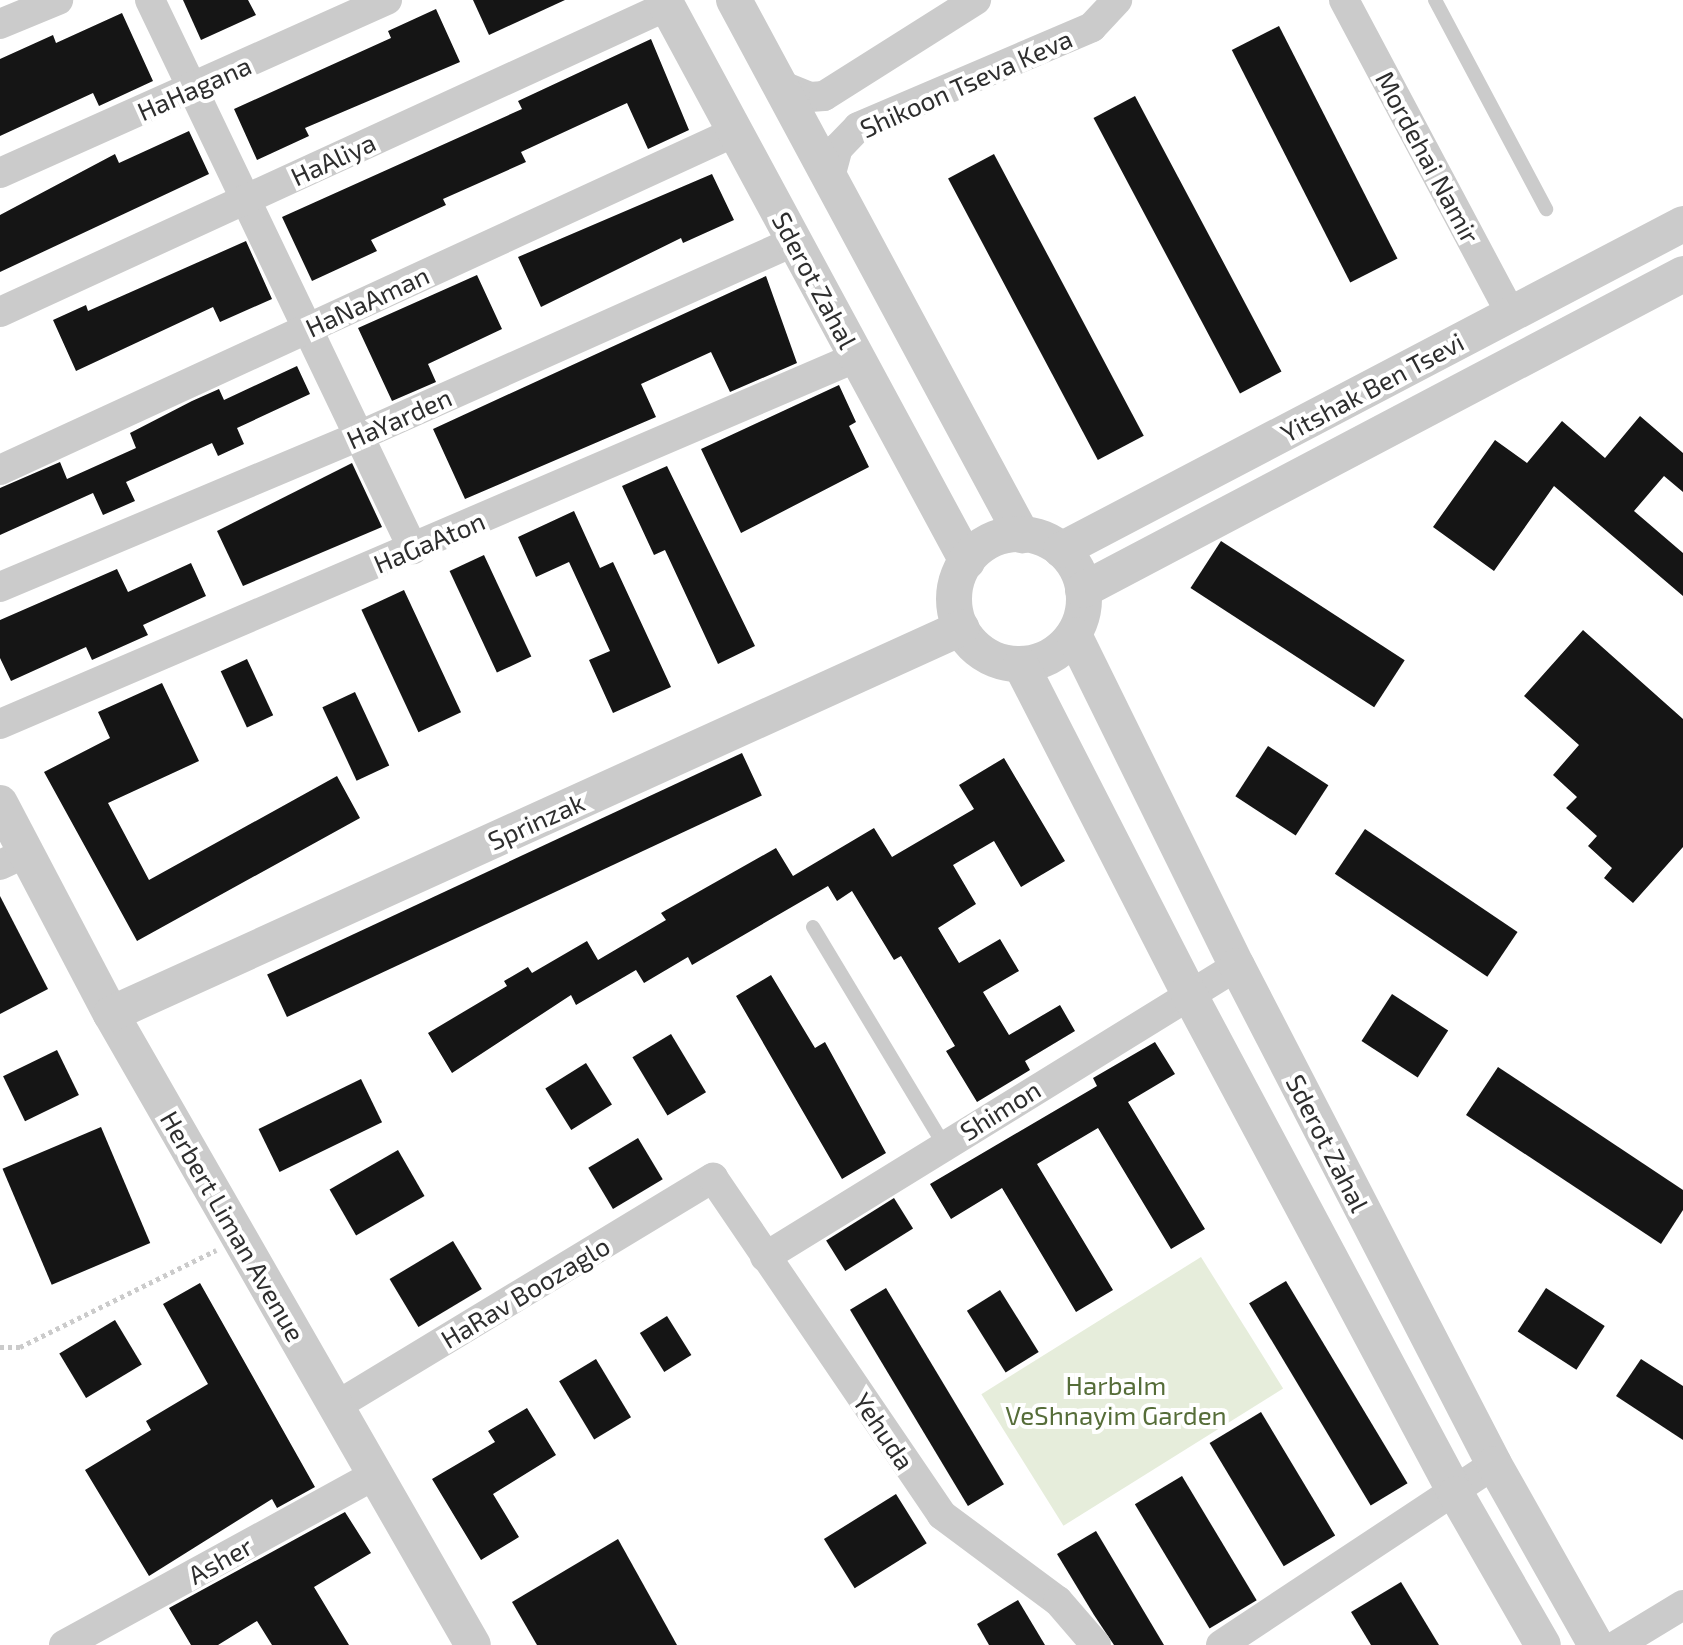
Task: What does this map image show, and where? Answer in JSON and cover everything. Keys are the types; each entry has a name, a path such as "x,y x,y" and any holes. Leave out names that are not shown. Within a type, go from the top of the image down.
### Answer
{"street":[{"path":"0,24 58,0"},
{"path":"150,0 413,549"},
{"name":"HaHagana","path":"0,173 387,0"},
{"path":"734,0 1022,535"},
{"name":"Shikoon Tseva Keva","path":"780,85 810,97 824,96 976,0"},
{"name":"Shikoon Tseva Keva","path":"830,177 838,148 858,127 1092,27 1117,0"},
{"name":"Mordehai Namir","path":"1349,2 1511,314"},
{"name":"Sderot Zahal","path":"665,3 967,561"},
{"name":"HaAliya","path":"0,312 665,3"},
{"name":"HaNaAman","path":"0,470 735,132"},
{"name":"Yitshak Ben Tsevi","path":"1061,550 1683,224"},
{"name":"HaYarden","path":"0,587 359,436 794,241"},
{"name":"Yitshak Ben Tsevi","path":"1083,590 1683,274"},
{"name":"HaGaAton","path":"0,724 857,357"},
{"path":"1022,535 1061,550 1083,590 1074,635 1042,661 1021,665 986,655 961,628 954,593 967,561 1001,537 1022,535"},
{"name":"Sprinzak","path":"111,1014 961,628"},
{"name":"Sderot Zahal","path":"1074,635 1237,966 1494,1464 1596,1645"},
{"name":"Sderot Zahal","path":"1021,665 1188,992 1456,1494 1543,1645"},
{"name":"Herbert Liman Avenue","path":"0,803 13,859 111,1014 473,1645"},
{"name":"Shimon","path":"765,1257 1188,992 1237,966"},
{"name":"Yehuda","path":"713,1178 942,1515 1058,1601 1096,1645"},
{"name":"HaRav Boozaglo","path":"336,1406 713,1178"},
{"path":"1221,1645 1456,1494 1494,1464"},
{"name":"Asher","path":"64,1645 375,1475"},
{"path":"1617,1645 1683,1605"}],"lane":[{"path":"1435,0 1546,209"},
{"path":"813,927 944,1145"}],"path":[{"path":"0,1347 20,1347 239,1238"}],"green space":[{"name":"HarbaIm VeShnayim Garden","path":"1201,1257 1283,1388 1063,1526 981,1394"}],"building":[{"path":"183,0 248,0 256,15 201,40"},
{"path":"473,0 565,0 489,35"},
{"path":"436,9 460,62 305,128 309,136 257,160 234,109 391,38 388,31"},
{"path":"122,13 153,81 99,106 93,93 0,136 0,59 53,35 56,43"},
{"path":"1279,26 1397,259 1350,283 1232,50"},
{"path":"651,39 689,130 648,149 627,103 521,152 526,162 443,199 446,205 371,240 377,251 312,281 282,217 522,109 518,101"},
{"path":"1135,96 1281,371 1240,394 1094,118"},
{"path":"189,131 209,174 0,272 0,215 115,154 119,163"},
{"path":"994,154 1144,436 1098,460 948,178"},
{"path":"712,174 734,220 683,243 681,238 541,307 518,257"},
{"path":"246,241 272,299 220,322 213,307 76,371 53,320 86,305 88,311"},
{"path":"477,275 502,329 428,364 436,382 392,401 358,328"},
{"path":"766,276 797,363 730,392 711,352 641,384 656,417 465,499 433,429"},
{"path":"297,366 310,394 237,428 244,444 218,456 212,443 126,482 135,501 103,515 93,493 0,535 0,488 60,462 67,479 136,448 130,433 192,401 219,389 224,400"},
{"path":"839,385 856,422 849,426 869,467 741,533 701,449"},
{"path":"1640,416 1683,453 1683,492 1664,476 1634,511 1683,553 1683,596 1554,486 1494,571 1433,527 1495,440 1527,463 1562,421 1605,458"},
{"path":"352,463 382,527 243,586 217,531"},
{"path":"667,466 755,646 718,664 665,550 654,555 622,486"},
{"path":"574,511 600,568 613,562 671,687 613,713 589,660 610,651 569,562 536,577 518,537"},
{"path":"1221,541 1405,660 1374,707 1191,588"},
{"path":"484,555 531,657 497,673 450,571"},
{"path":"191,563 206,596 143,625 148,635 92,660 86,647 11,681 0,658 0,620 117,569 128,592"},
{"path":"404,590 461,712 418,732 361,610"},
{"path":"1583,630 1683,719 1683,847 1633,903 1604,878 1612,868 1588,846 1597,836 1566,808 1577,797 1553,775 1579,745 1524,696"},
{"path":"247,659 273,715 247,727 221,671"},
{"path":"162,683 199,761 108,803 149,880 337,776 360,818 137,941 44,772 110,738 98,712"},
{"path":"355,692 389,765 357,781 322,707"},
{"path":"1268,746 1328,785 1296,836 1235,796"},
{"path":"742,753 762,796 287,1017 267,974"},
{"path":"1004,758 1065,861 1021,887 994,841 953,865 976,904 938,928 959,963 1000,939 1019,971 983,992 1009,1035 1060,1005 1075,1031 1025,1061 1030,1070 977,1102 946,1051 955,1046 901,956 894,960 852,891 837,901 828,886 692,965 688,957 644,983 636,970 576,1005 571,995 452,1073 428,1033 507,986 504,981 528,967 532,973 587,941 598,960 666,920 661,913 776,848 793,876 874,828 892,857 974,809 959,785"},
{"path":"1365,829 1518,932 1487,977 1335,874"},
{"path":"0,896 48,989 0,1014"},
{"path":"771,975 815,1048 825,1042 886,1153 842,1179 736,996"},
{"path":"1392,994 1448,1030 1418,1077 1362,1041"},
{"path":"671,1034 706,1092 667,1115 632,1057"},
{"path":"1155,1042 1175,1074 1128,1102 1205,1229 1171,1249 1098,1128 1037,1164 1113,1290 1076,1312 1002,1188 951,1219 930,1184 1097,1086 1093,1078"},
{"path":"57,1050 79,1095 25,1121 3,1076"},
{"path":"586,1063 612,1105 571,1130 545,1088"},
{"path":"1498,1067 1683,1190 1683,1210 1661,1244 1466,1115"},
{"path":"361,1079 382,1122 280,1172 259,1129"},
{"path":"101,1127 150,1243 52,1285 3,1169"},
{"path":"638,1138 663,1179 613,1209 588,1168"},
{"path":"398,1150 424,1196 356,1235 330,1190"},
{"path":"894,1198 913,1229 845,1271 826,1240"},
{"path":"453,1241 482,1289 418,1327 390,1279"},
{"path":"1286,1281 1408,1483 1371,1505 1249,1303"},
{"path":"200,1283 315,1487 277,1508 272,1499 149,1576 85,1470 151,1430 146,1421 208,1384 163,1304"},
{"path":"886,1288 1004,1484 968,1506 850,1310"},
{"path":"1546,1288 1605,1326 1576,1370 1518,1332"},
{"path":"1000,1290 1039,1352 1006,1373 967,1311"},
{"path":"667,1316 691,1355 664,1372 640,1333"},
{"path":"115,1320 142,1365 86,1398 59,1353"},
{"path":"596,1359 631,1417 594,1439 559,1381"},
{"path":"1641,1359 1683,1386 1683,1440 1616,1396"},
{"path":"527,1408 556,1455 493,1494 519,1537 481,1560 432,1479 495,1442 488,1431"},
{"path":"1261,1412 1335,1535 1284,1566 1210,1443"},
{"path":"1182,1476 1257,1600 1210,1629 1135,1504"},
{"path":"896,1494 927,1543 855,1588 824,1539"},
{"path":"345,1512 371,1553 314,1587 349,1645 272,1645 257,1621 218,1645 191,1645 169,1608"},
{"path":"1096,1531 1164,1645 1114,1645 1057,1554"},
{"path":"618,1539 677,1645 537,1645 512,1602"},
{"path":"1401,1582 1439,1645 1371,1645 1351,1612"},
{"path":"1018,1600 1045,1645 989,1645 977,1624"}]}
